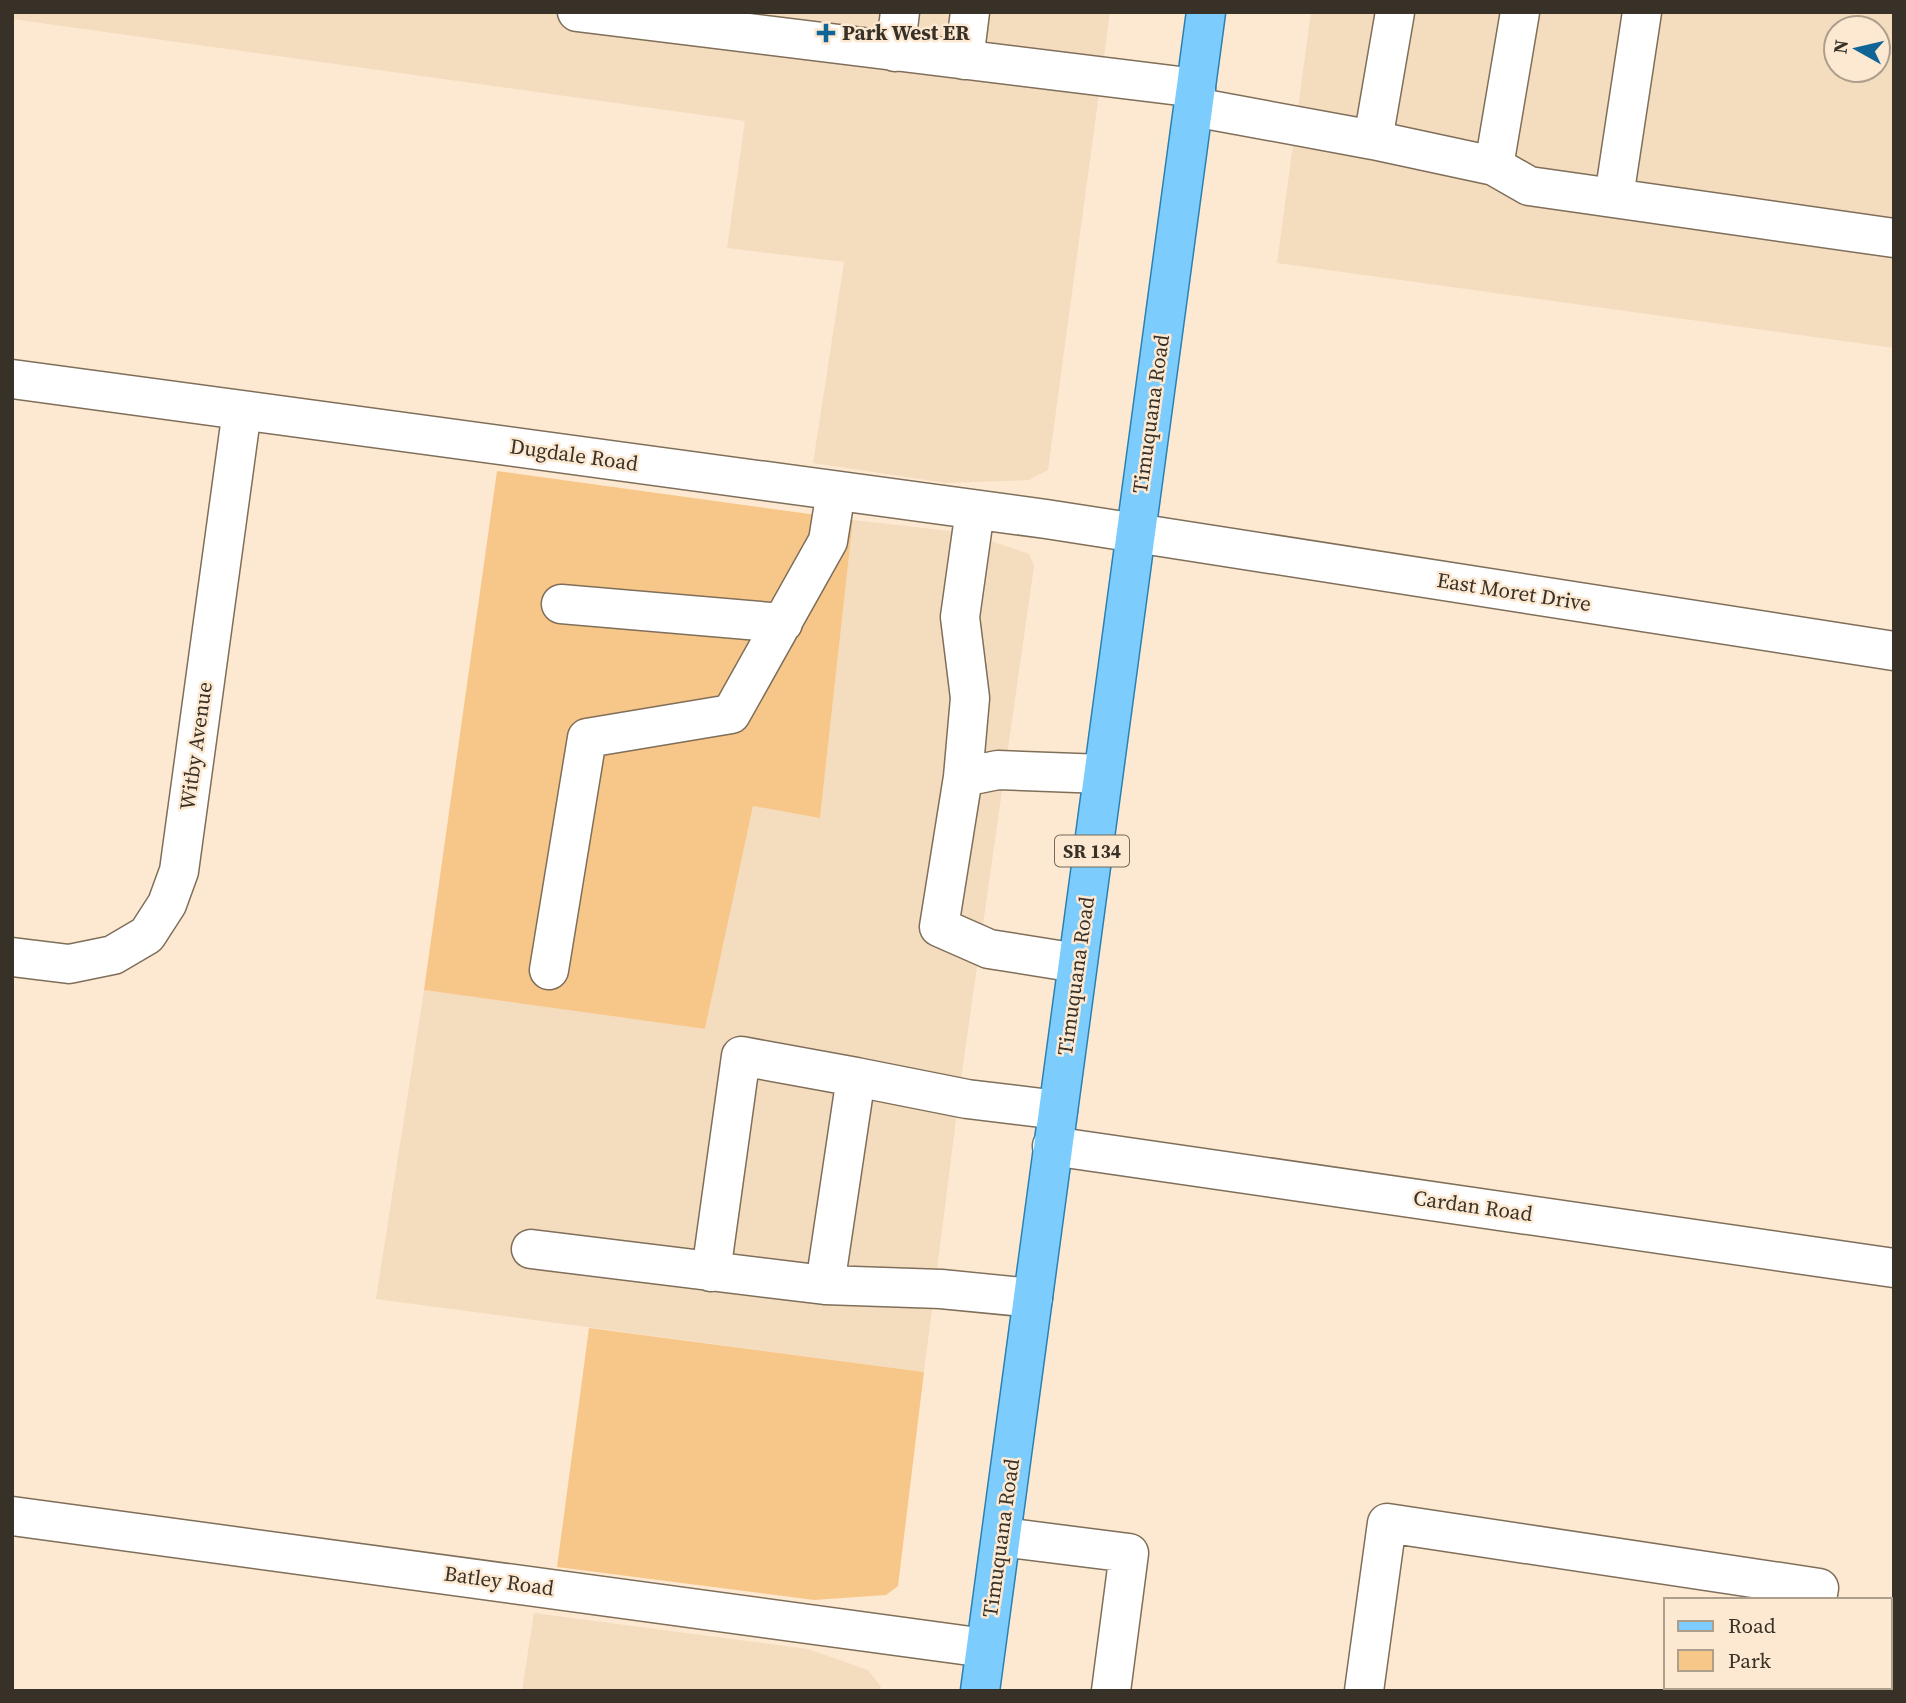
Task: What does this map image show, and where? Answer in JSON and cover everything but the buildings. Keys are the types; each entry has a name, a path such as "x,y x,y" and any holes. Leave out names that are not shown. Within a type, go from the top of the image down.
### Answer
{"main road":[{"name":"Timuquana Road","path":"980,1691 1206,12"}],"street":[{"path":"577,12 690,19 1195,98 1494,166 1529,186 1894,237"},
{"path":"895,52 900,12"},
{"path":"964,60 970,12"},
{"path":"1373,140 1395,12"},
{"path":"1494,166 1520,12"},
{"path":"1614,197 1642,12"},
{"name":"Dugdale Road","path":"12,379 1135,532"},
{"name":"Witby Avenue","path":"12,957 69,964 113,955 147,935 167,904 179,871 242,410"},
{"path":"549,970 587,738 731,714 828,541 836,491"},
{"path":"975,510 960,617 971,698 963,777 939,927 989,949 1077,963"},
{"name":"East Moret Drive","path":"1135,532 1894,651"},
{"path":"561,604 783,623"},
{"path":"963,777 998,770 1103,774"},
{"name":"Cardan Road","path":"710,1272 741,1056 967,1099 1055,1128 1894,1268"},
{"path":"825,1285 856,1077"},
{"path":"531,1249 825,1285 941,1290 1033,1298"},
{"name":"Batley Road","path":"12,1516 985,1647"},
{"path":"1364,1691 1388,1523 1819,1588 1817,1598"},
{"path":"1002,1537 1129,1553 1111,1691"}],"shaded area":[{"path":"12,12 1110,12 1048,470 1029,480 946,483 813,463 844,262 727,248 745,121 12,19"},
{"path":"1311,12 1894,12 1894,348 1277,263"},
{"path":"853,520 968,533 1029,554 1034,566 963,1065 924,1372 376,1299 424,990 705,1029 753,805 820,817"},
{"path":"534,1613 808,1649 868,1670 881,1687 880,1691 522,1691"}],"green space":[{"path":"497,471 853,520 820,818 753,806 705,1029 424,990"},
{"path":"589,1328 924,1372 898,1586 886,1595 814,1600 557,1567"}],"place":[{"name":"Park West ER","path":"826,33"}]}
